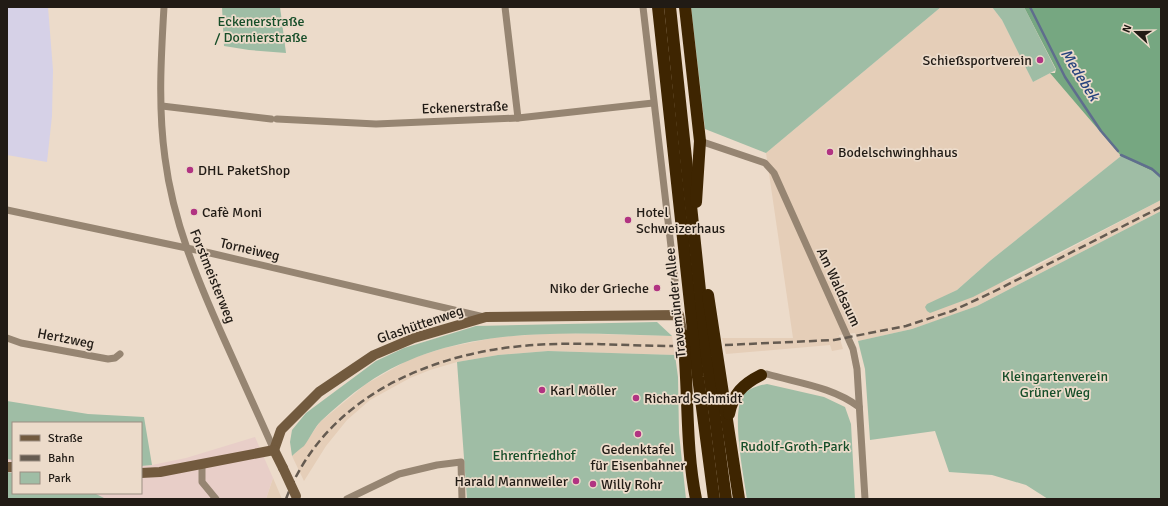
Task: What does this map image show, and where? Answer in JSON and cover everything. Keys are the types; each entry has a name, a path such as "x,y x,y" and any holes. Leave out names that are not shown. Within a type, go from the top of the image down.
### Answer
{"highway":[{"name":"Travemünder Allee","path":"658,7 698,377 714,499"},
{"name":"Travemünder Allee","path":"670,7 694,236 726,499"},
{"path":"686,7 700,141 694,236 709,299 739,499"},
{"path":"683,335 686,369 688,443 695,499"},
{"path":"727,421 731,404 738,390 761,375"},
{"path":"695,499 695,423 698,377"}],"street":[{"name":"Forstmeisterweg","path":"164,7 160,77 166,169 180,230 206,298 274,450"},
{"path":"505,7 518,118"},
{"name":"Travemünder Allee","path":"643,7 653,102 679,315 683,335"},
{"name":"Eckenerstraße","path":"162,106 274,119 376,124 518,118 653,102"},
{"name":"Am Waldsaum","path":"700,141 765,163 774,173 853,349 857,369 865,499"},
{"name":"Torneiweg","path":"7,210 186,248 486,317"},
{"name":"Glashüttenweg","path":"274,450 281,430 319,392 347,371 374,355 414,338 486,317 679,315"},
{"name":"Hertzweg","path":"7,338 21,343 108,359 115,358 120,354"},
{"path":"761,375 767,374 831,391 848,398 859,407"},
{"path":"142,473 202,464 274,450 297,498"},
{"path":"346,499 399,474 437,465 460,462 462,499"},
{"path":"202,464 202,482 216,499"}],"shaded area":[{"path":"7,7 48,7 53,70 52,116 47,162 7,155"},
{"path":"941,7 992,7 1002,20 1033,82 1050,73 1121,156 991,260 957,290 937,300 1012,279 1161,200 1161,211 977,306 912,329 858,341 855,333 839,335 843,349 832,351 830,345 726,354 722,338 793,338 766,153"},
{"path":"558,333 672,336 675,355 548,351 498,355 457,362 430,370 410,378 370,400 347,420 326,446 304,481 292,456 304,445 320,422 366,384 410,359 444,348 498,337"},
{"path":"255,437 273,478 266,499 7,499 7,459 12,460 12,494 142,494 142,466 186,458"},
{"path":"273,478 282,499 266,499"}],"green space":[{"name":"Eckenerstraße / Dornierstraße","path":"222,7 280,7 286,53 224,46"},
{"path":"691,7 941,7 766,153 705,129"},
{"path":"992,7 1024,7 1056,70 1033,82 1002,20"},
{"path":"1024,7 1161,7 1161,178 1154,172 1121,156 1050,73 1055,73 1056,69"},
{"path":"1121,156 1154,172 1161,178 1161,200 973,297 930,313 927,311 925,307 927,304 957,290 991,260"},
{"name":"Kleingartenverein Grüner Weg","path":"1161,211 1161,499 1048,499 1026,485 992,475 949,472 935,431 870,440 865,369 858,341 912,329 977,306"},
{"path":"657,322 672,336 553,334 514,336 475,341 437,350 400,364 360,388 321,421 304,446 292,456 290,442 292,430 306,413 376,361 404,348 476,326"},
{"name":"Ehrenfriedhof","path":"548,351 675,355 678,377 679,433 686,499 467,499 457,362 498,355"},
{"name":"Rudolf-Groth-Park","path":"767,384 824,397 845,407 851,424 855,499 747,499 739,444 738,414 740,402 744,394 749,390"},
{"path":"7,401 88,414 144,417 152,465 142,466 142,422 12,422 12,460 7,459"},
{"path":"7,472 12,473 12,494 96,494 106,499 7,499"}],"waterway":[{"name":"Medebek","path":"1030,7 1065,77 1101,131 1118,151"},
{"name":"Medebek","path":"1121,155 1152,169 1161,177"}],"railway":[{"path":"725,345 834,340 906,326 952,311 993,292 1161,207"},
{"path":"286,499 303,465 325,435 351,410 381,389 414,373 449,360 485,351 522,346 579,344 673,346"}],"place":[{"name":"Schießsportverein","path":"1040,60"},
{"name":"Bodelschwinghhaus","path":"830,152"},
{"name":"DHL PaketShop","path":"190,170"},
{"name":"Cafè Moni","path":"194,212"},
{"name":"Hotel Schweizerhaus","path":"628,220"},
{"name":"Niko der Grieche","path":"657,288"},
{"name":"Karl Möller","path":"542,390"},
{"name":"Richard Schmidt","path":"636,398"},
{"name":"Gedenktafel für Eisenbahner","path":"638,434"},
{"name":"Harald Mannweiler","path":"576,481"},
{"name":"Willy Rohr","path":"593,484"}]}
